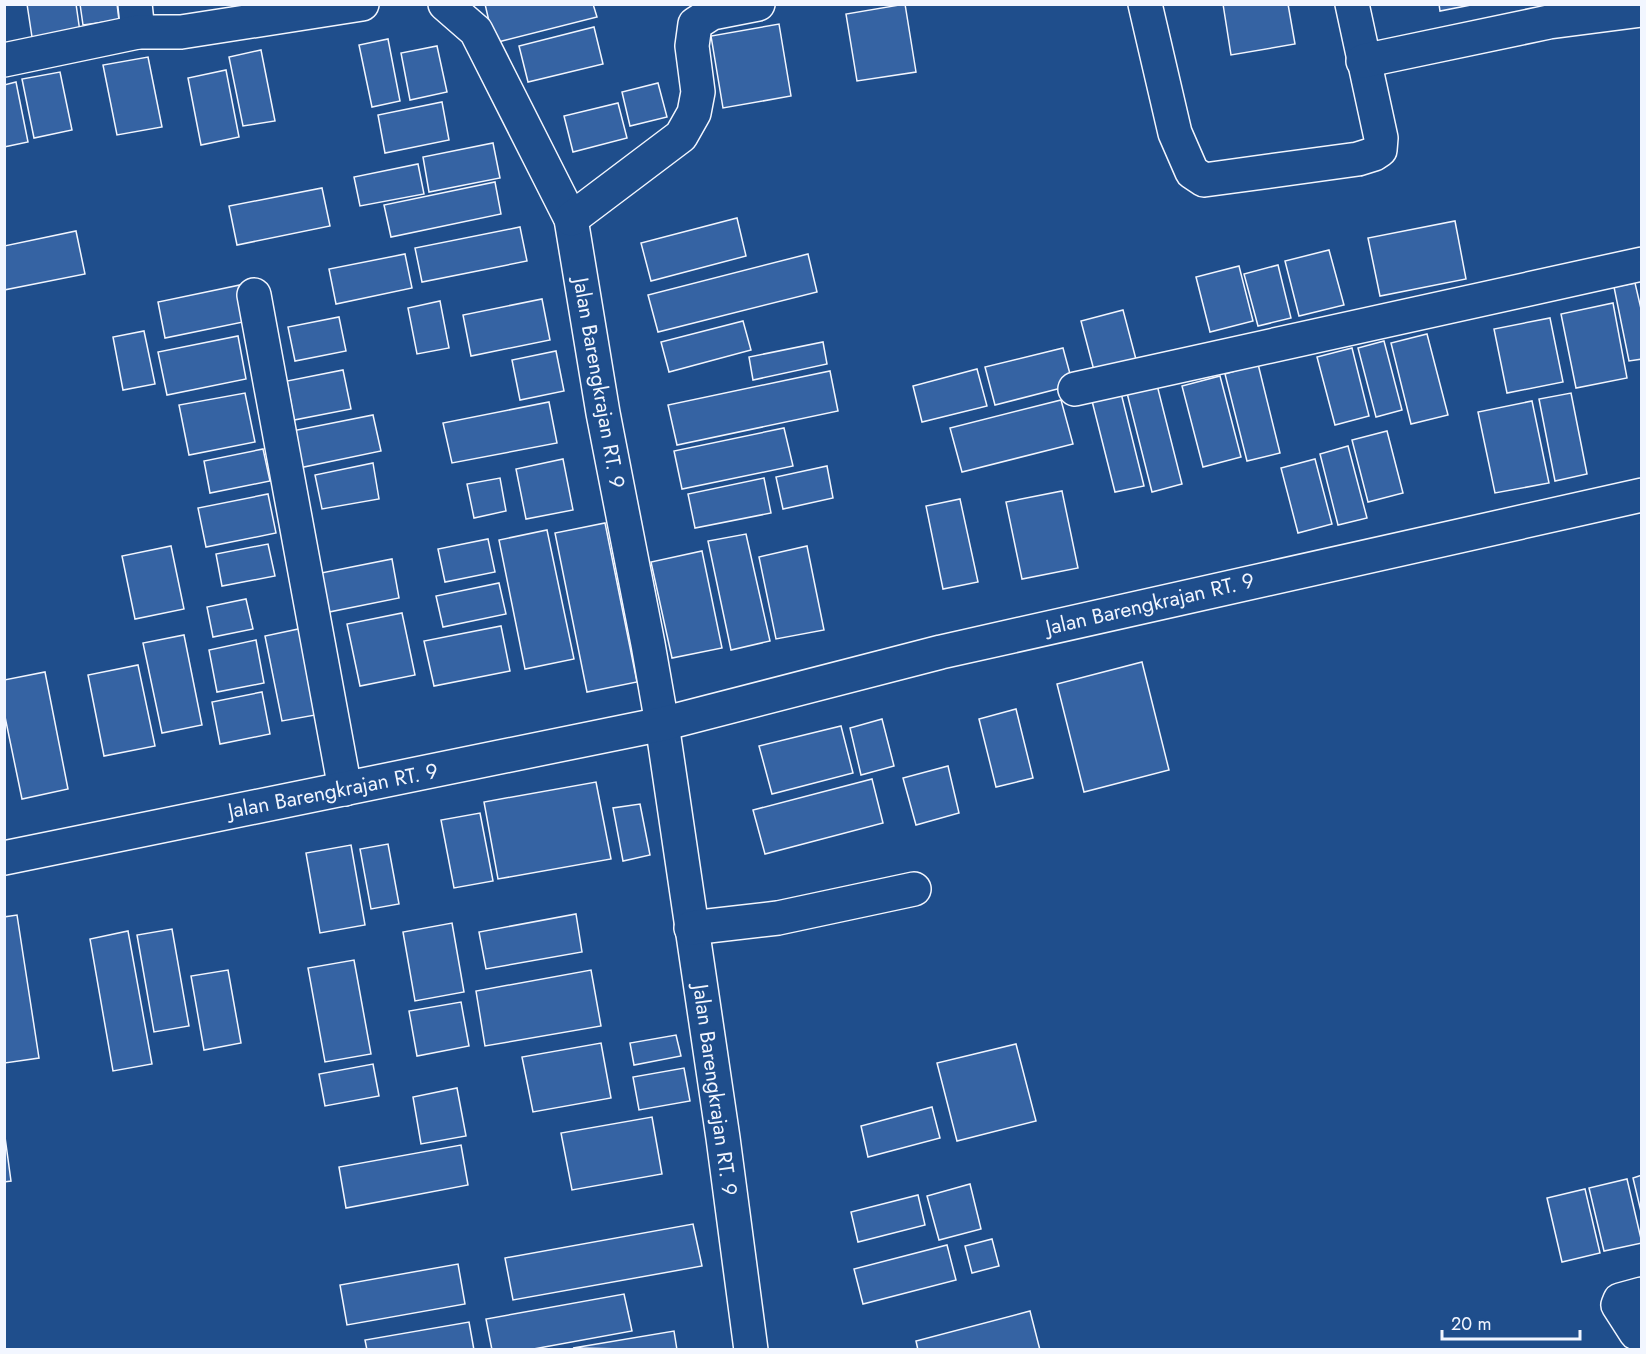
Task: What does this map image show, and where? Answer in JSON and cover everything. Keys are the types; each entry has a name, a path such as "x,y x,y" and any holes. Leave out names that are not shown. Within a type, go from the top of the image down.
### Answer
{"street":[{"path":"4,60 137,18 181,32 362,4"},
{"name":"Jalan Barengkrajan RT. 9","path":"446,4 476,31 571,219 603,413 662,724 723,1138 751,1350"},
{"path":"571,219 681,136 694,113 698,92 692,46 695,24 712,14 758,4"},
{"path":"1145,4 1174,134 1192,171 1204,180 1358,159 1380,150 1381,138 1352,4"},
{"path":"1363,61 1548,13 1641,10"},
{"path":"1075,389 1641,264"},
{"path":"254,295 345,789"},
{"name":"Jalan Barengkrajan RT. 9","path":"4,858 662,724 941,652 1641,495"},
{"path":"691,928 778,918 914,889"},
{"path":"1641,1294 1620,1300 1617,1305 1636,1333 1641,1332"}],"building":[{"path":"27,4 76,4 80,32 32,37"},
{"path":"80,4 117,4 119,20 83,25"},
{"path":"485,4 593,4 597,17 494,43"},
{"path":"905,4 916,72 857,81 846,14"},
{"path":"1223,4 1288,4 1295,44 1231,55"},
{"path":"1439,4 1476,4 1440,11"},
{"path":"779,24 791,96 723,108 711,36"},
{"path":"594,27 603,64 528,82 519,46"},
{"path":"388,39 400,101 372,107 359,45"},
{"path":"437,46 447,92 410,100 401,53"},
{"path":"261,50 275,121 243,126 229,57"},
{"path":"148,57 162,127 117,135 103,65"},
{"path":"226,70 239,137 201,145 188,78"},
{"path":"60,72 72,130 34,138 22,79"},
{"path":"16,82 28,142 4,147 4,85"},
{"path":"658,83 667,117 630,126 622,92"},
{"path":"442,102 449,140 385,153 378,115"},
{"path":"618,103 627,138 573,152 564,116"},
{"path":"493,143 500,178 429,192 423,157"},
{"path":"418,164 424,194 360,206 354,177"},
{"path":"495,182 501,214 391,237 384,205"},
{"path":"322,188 330,226 237,245 229,206"},
{"path":"737,218 746,256 651,281 641,243"},
{"path":"1455,221 1466,279 1380,296 1368,238"},
{"path":"520,227 527,261 422,282 415,248"},
{"path":"76,231 85,274 4,290 4,246"},
{"path":"1329,250 1344,305 1299,316 1285,261"},
{"path":"405,254 412,288 336,304 329,269"},
{"path":"808,254 817,292 658,332 648,295"},
{"path":"1278,265 1291,318 1258,326 1244,274"},
{"path":"1239,266 1253,321 1210,332 1196,277"},
{"path":"1635,283 1642,313 1642,359 1629,361 1614,287"},
{"path":"240,285 248,321 165,338 158,302"},
{"path":"542,299 550,340 471,356 463,315"},
{"path":"440,301 449,348 417,354 408,308"},
{"path":"1613,303 1627,378 1576,388 1561,314"},
{"path":"1123,310 1138,367 1096,378 1081,321"},
{"path":"339,317 346,351 295,361 288,327"},
{"path":"1550,318 1563,382 1507,393 1494,329"},
{"path":"743,321 751,350 669,372 661,342"},
{"path":"144,331 155,384 123,390 113,337"},
{"path":"1427,334 1448,415 1411,424 1391,343"},
{"path":"238,336 246,379 167,395 158,352"},
{"path":"1384,341 1402,410 1376,417 1358,348"},
{"path":"823,342 827,364 753,380 749,357"},
{"path":"1063,348 1073,385 995,405 985,367"},
{"path":"1352,348 1369,416 1335,425 1317,357"},
{"path":"556,351 564,391 520,400 512,360"},
{"path":"1258,364 1280,453 1247,461 1225,374"},
{"path":"977,369 987,406 922,422 913,386"},
{"path":"343,370 351,409 294,420 287,381"},
{"path":"830,371 838,411 677,445 668,405"},
{"path":"1220,376 1241,457 1203,467 1182,386"},
{"path":"1157,385 1182,484 1152,492 1127,393"},
{"path":"1120,389 1144,486 1115,492 1091,397"},
{"path":"245,393 255,442 189,455 179,405"},
{"path":"1571,393 1587,474 1555,481 1539,399"},
{"path":"1061,400 1073,444 962,472 950,428"},
{"path":"1532,401 1549,483 1495,493 1478,412"},
{"path":"549,402 557,443 452,463 443,423"},
{"path":"373,415 381,451 299,468 292,431"},
{"path":"784,428 793,466 682,489 674,451"},
{"path":"1387,431 1403,493 1368,502 1352,440"},
{"path":"1348,446 1367,518 1338,525 1320,454"},
{"path":"263,449 270,481 210,493 204,461"},
{"path":"563,459 573,510 526,519 516,469"},
{"path":"1315,459 1332,524 1298,533 1281,468"},
{"path":"373,463 379,499 322,509 315,475"},
{"path":"827,466 833,498 783,509 776,477"},
{"path":"500,478 506,511 474,518 467,484"},
{"path":"764,478 771,513 695,528 688,494"},
{"path":"1062,491 1078,568 1022,579 1006,502"},
{"path":"268,494 276,533 206,547 198,508"},
{"path":"960,499 978,582 943,589 926,506"},
{"path":"605,523 637,682 587,692 555,533"},
{"path":"547,530 574,659 525,669 499,540"},
{"path":"746,534 770,641 731,650 708,541"},
{"path":"488,539 495,572 445,582 438,549"},
{"path":"268,544 275,576 222,586 216,554"},
{"path":"171,546 184,609 135,619 122,556"},
{"path":"807,546 824,630 776,639 759,557"},
{"path":"702,551 722,648 672,658 651,562"},
{"path":"392,559 399,598 324,613 316,574"},
{"path":"499,583 506,614 443,627 436,596"},
{"path":"246,599 253,629 213,637 207,607"},
{"path":"402,613 415,675 360,686 347,624"},
{"path":"501,626 510,671 434,686 424,641"},
{"path":"303,628 321,714 282,721 265,636"},
{"path":"184,635 202,725 162,733 143,643"},
{"path":"256,640 264,683 217,692 209,650"},
{"path":"1142,662 1169,770 1084,792 1057,684"},
{"path":"138,665 155,746 104,756 88,675"},
{"path":"45,672 68,789 22,799 4,712 4,680"},
{"path":"262,692 270,734 220,744 212,702"},
{"path":"1016,709 1033,778 996,787 979,719"},
{"path":"882,719 894,766 861,775 850,728"},
{"path":"841,726 853,773 772,794 759,746"},
{"path":"948,766 959,813 916,825 903,778"},
{"path":"872,779 883,823 765,854 753,810"},
{"path":"596,782 611,859 498,879 484,802"},
{"path":"640,804 650,855 623,861 613,808"},
{"path":"480,813 493,881 454,888 441,820"},
{"path":"388,844 399,904 371,909 360,849"},
{"path":"351,845 365,925 320,933 306,853"},
{"path":"576,914 582,952 486,969 479,932"},
{"path":"17,915 39,1058 5,1063 4,917"},
{"path":"452,923 464,992 415,1001 403,932"},
{"path":"172,929 189,1026 154,1032 137,935"},
{"path":"128,931 152,1064 113,1071 90,939"},
{"path":"354,960 371,1054 325,1062 308,968"},
{"path":"228,970 241,1043 204,1050 191,976"},
{"path":"591,970 601,1026 485,1046 476,991"},
{"path":"461,1002 469,1046 417,1056 409,1011"},
{"path":"676,1035 681,1056 634,1065 630,1043"},
{"path":"601,1043 611,1098 533,1112 522,1057"},
{"path":"1016,1044 1036,1121 957,1141 937,1063"},
{"path":"373,1064 379,1096 325,1106 319,1074"},
{"path":"684,1068 690,1101 639,1110 633,1077"},
{"path":"457,1088 466,1136 421,1144 413,1097"},
{"path":"932,1107 940,1138 868,1157 861,1126"},
{"path":"652,1117 662,1174 572,1190 561,1133"},
{"path":"4,1137 11,1181 4,1182"},
{"path":"461,1145 468,1185 346,1208 339,1167"},
{"path":"1642,1175 1642,1216 1633,1178"},
{"path":"1627,1179 1642,1243 1604,1251 1589,1188"},
{"path":"970,1184 981,1229 939,1240 927,1196"},
{"path":"1585,1189 1600,1253 1562,1262 1547,1198"},
{"path":"918,1195 925,1225 858,1242 851,1212"},
{"path":"693,1224 702,1266 513,1300 505,1258"},
{"path":"992,1239 999,1266 972,1273 965,1246"},
{"path":"947,1245 956,1280 863,1304 854,1269"},
{"path":"458,1264 465,1304 347,1325 340,1285"},
{"path":"624,1294 632,1331 528,1350 492,1350 486,1319"},
{"path":"1030,1311 1040,1350 918,1350 916,1341"},
{"path":"469,1322 474,1350 367,1350 365,1340"},
{"path":"674,1331 677,1350 573,1348"}]}
